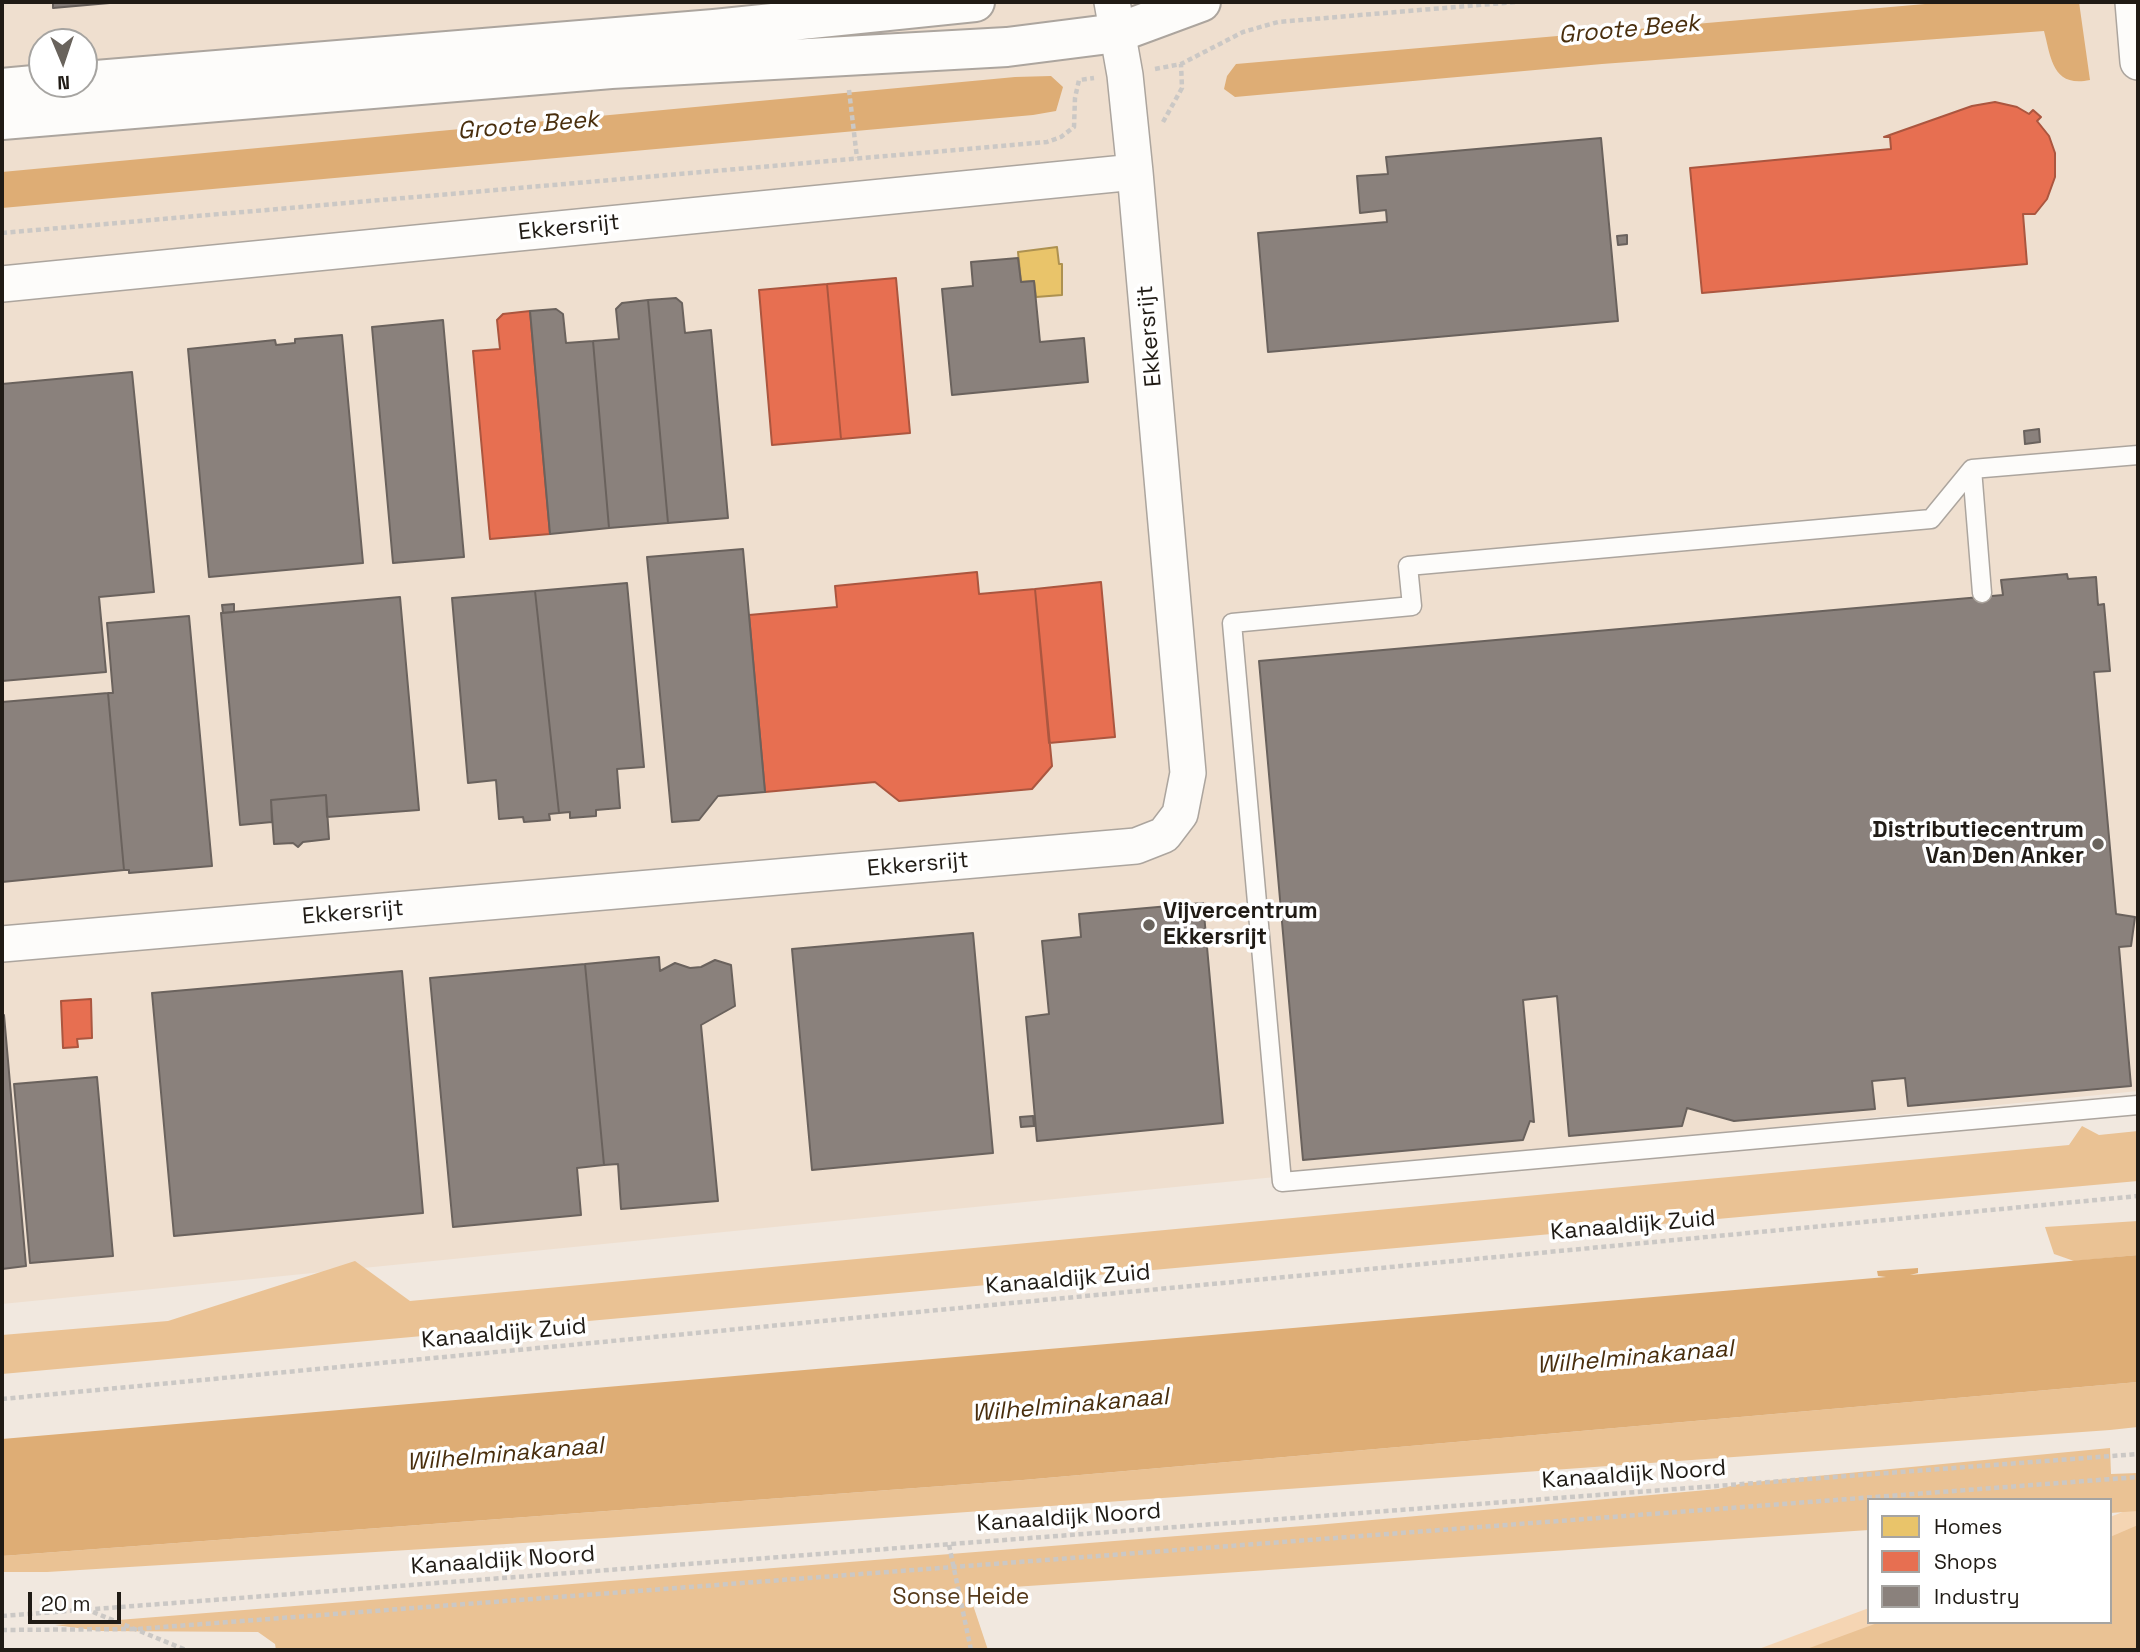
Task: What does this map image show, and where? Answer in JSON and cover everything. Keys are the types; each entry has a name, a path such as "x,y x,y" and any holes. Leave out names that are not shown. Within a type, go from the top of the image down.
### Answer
{"main road":[{"path":"98,80 713,15 975,2"},
{"path":"2,120 598,70 1007,47 1115,18 1201,2"},
{"path":"740,61 766,12"},
{"path":"713,15 740,61"},
{"path":"2,88 28,86"}],"street":[{"path":"2133,2 2138,62"},
{"name":"Ekkersrijt","path":"2,944 1136,846 1164,835 1180,814 1188,773 1135,172 1125,75 1115,18"},
{"name":"Ekkersrijt","path":"2,284 1135,172"}],"lane":[{"path":"2138,455 1972,469 1931,519 1408,566 1412,606 1231,623 1282,1182 2138,1105"},
{"path":"1972,469 1982,593"}],"path":[{"name":"Ekkersrijt","path":"2,233 1054,140 1061,138 1074,127 1079,80 1125,75 1181,64 1243,32 1278,22 1515,2"},
{"path":"849,83 857,158"},
{"name":"Kanaaldijk Zuid","path":"2,1399 2138,1196"},
{"name":"Kanaaldijk Noord","path":"2,1616 2138,1454"},
{"path":"2,1630 137,1629 2138,1477"},
{"path":"949,1545 971,1650"},
{"path":"89,1610 186,1650"}],"shaded area":[{"path":"2,2 2138,2 2138,1091 2,1304"},
{"path":"2138,1506 2138,1650 1756,1650 1867,1609 1867,1624 2112,1624 2112,1516"}],"green space":[{"path":"2082,1126 2099,1135 2138,1131 2138,1181 2,1374 2,1335 168,1321 355,1261 410,1301 2069,1145"},
{"path":"2138,1221 2138,1255 2074,1261 2054,1254 2045,1227"},
{"path":"2138,1382 2138,1427 2110,1430 605,1538 47,1572 2,1572 2,1556 1023,1480"},
{"name":"Sonse Heide","path":"2110,1448 2111,1474 2138,1473 2138,1511 2112,1513 2112,1498 1867,1498 1867,1530 968,1590 988,1650 276,1650 275,1644 258,1632 100,1631 55,1625 1316,1525 1718,1489 1744,1483"},
{"path":"2138,1525 2138,1650 1804,1650 1875,1624 2112,1624 2112,1536"}],"water":[{"name":"Groote Beek","path":"1948,2 2079,2 2090,80 2077,81 2061,75 2055,68 2044,31 1602,64 1235,97 1224,89 1227,76 1236,64"},
{"name":"Groote Beek","path":"1051,76 1063,87 1056,111 1033,115 2,208 2,172 1015,77"},
{"name":"Wilhelminakanaal","path":"2138,1255 2138,1382 1023,1480 2,1556 2,1439 1886,1277 1878,1276 1877,1271 1918,1268 1918,1273 1910,1275"}],"building: Homes":[{"path":"1057,247 1059,264 1062,264 1062,295 1036,297 1034,281 1021,282 1018,252"}],"building: Shops":[{"path":"1995,102 2017,107 2029,114 2033,110 2041,117 2037,121 2049,136 2055,153 2055,177 2047,199 2035,214 2023,214 2027,264 1702,293 1690,168 1891,149 1890,137 1884,137 1972,106"},
{"path":"896,278 910,433 841,439 827,284"},
{"path":"827,284 841,439 772,445 759,290"},
{"path":"530,311 550,534 490,539 473,351 500,349 497,320 503,314"},
{"path":"977,572 979,594 1035,589 1052,766 1032,789 899,801 875,782 765,792 749,615 837,607 835,586"},
{"path":"1101,582 1115,737 1049,743 1035,589"},
{"path":"91,999 92,1038 77,1039 78,1047 63,1048 61,1001"}],"building: Industry":[{"path":"53,2 121,2 53,8"},
{"path":"1601,138 1618,321 1268,352 1258,233 1387,222 1386,210 1360,213 1357,176 1388,174 1386,157"},
{"path":"1627,235 1627,244 1618,245 1617,236"},
{"path":"1018,258 1021,282 1034,281 1040,342 1084,338 1088,382 952,395 942,289 973,286 971,262"},
{"path":"676,298 682,303 685,333 711,330 728,518 668,523 648,300"},
{"path":"648,300 668,523 609,528 593,341 619,339 616,309 622,303"},
{"path":"556,309 563,314 566,343 593,341 609,528 550,534 530,311"},
{"path":"443,320 464,557 393,563 372,327"},
{"path":"342,335 363,563 209,577 188,349 275,340 276,345 295,343 295,339"},
{"path":"132,372 154,592 99,597 106,672 2,681 2,384"},
{"path":"2039,429 2040,442 2025,444 2024,431"},
{"path":"743,549 765,792 718,796 699,820 672,822 647,557"},
{"path":"2067,574 2068,579 2096,577 2098,605 2104,604 2110,671 2094,672 2116,914 2135,917 2131,946 2119,947 2131,1086 1908,1106 1905,1078 1872,1081 1875,1109 1734,1121 1687,1108 1682,1126 1569,1136 1557,996 1523,1000 1534,1122 1530,1121 1523,1140 1303,1160 1259,661 2003,595 2001,580"},
{"path":"627,583 644,767 617,769 620,808 596,810 596,816 570,818 570,812 559,813 535,591"},
{"path":"535,591 559,813 549,814 550,820 524,822 523,817 499,819 496,780 468,783 452,598"},
{"path":"400,597 419,810 327,817 326,795 271,800 272,822 240,825 221,613"},
{"path":"234,604 234,612 223,613 222,605"},
{"path":"189,616 212,866 129,873 129,870 124,870 108,693 113,693 107,623"},
{"path":"108,693 124,870 2,882 2,702"},
{"path":"326,795 329,839 303,842 298,847 293,843 274,844 271,800"},
{"path":"1203,903 1223,1123 1037,1141 1026,1017 1049,1014 1042,941 1081,937 1079,914"},
{"path":"973,933 993,1153 812,1170 792,949"},
{"path":"659,957 660,971 675,963 690,968 701,967 715,960 731,965 735,1006 701,1025 718,1201 621,1209 618,1164 604,1165 585,964"},
{"path":"585,964 604,1165 577,1168 581,1215 453,1227 430,978"},
{"path":"402,971 423,1213 174,1236 152,993"},
{"path":"4,1015 26,1266 2,1269 2,1016"},
{"path":"97,1077 113,1256 30,1263 14,1084"},
{"path":"1033,1116 1034,1126 1021,1127 1020,1117"}],"place":[{"name":"Distributiecentrum Van Den Anker","path":"2098,844"},
{"name":"Vijvercentrum Ekkersrijt","path":"1149,925"}]}
